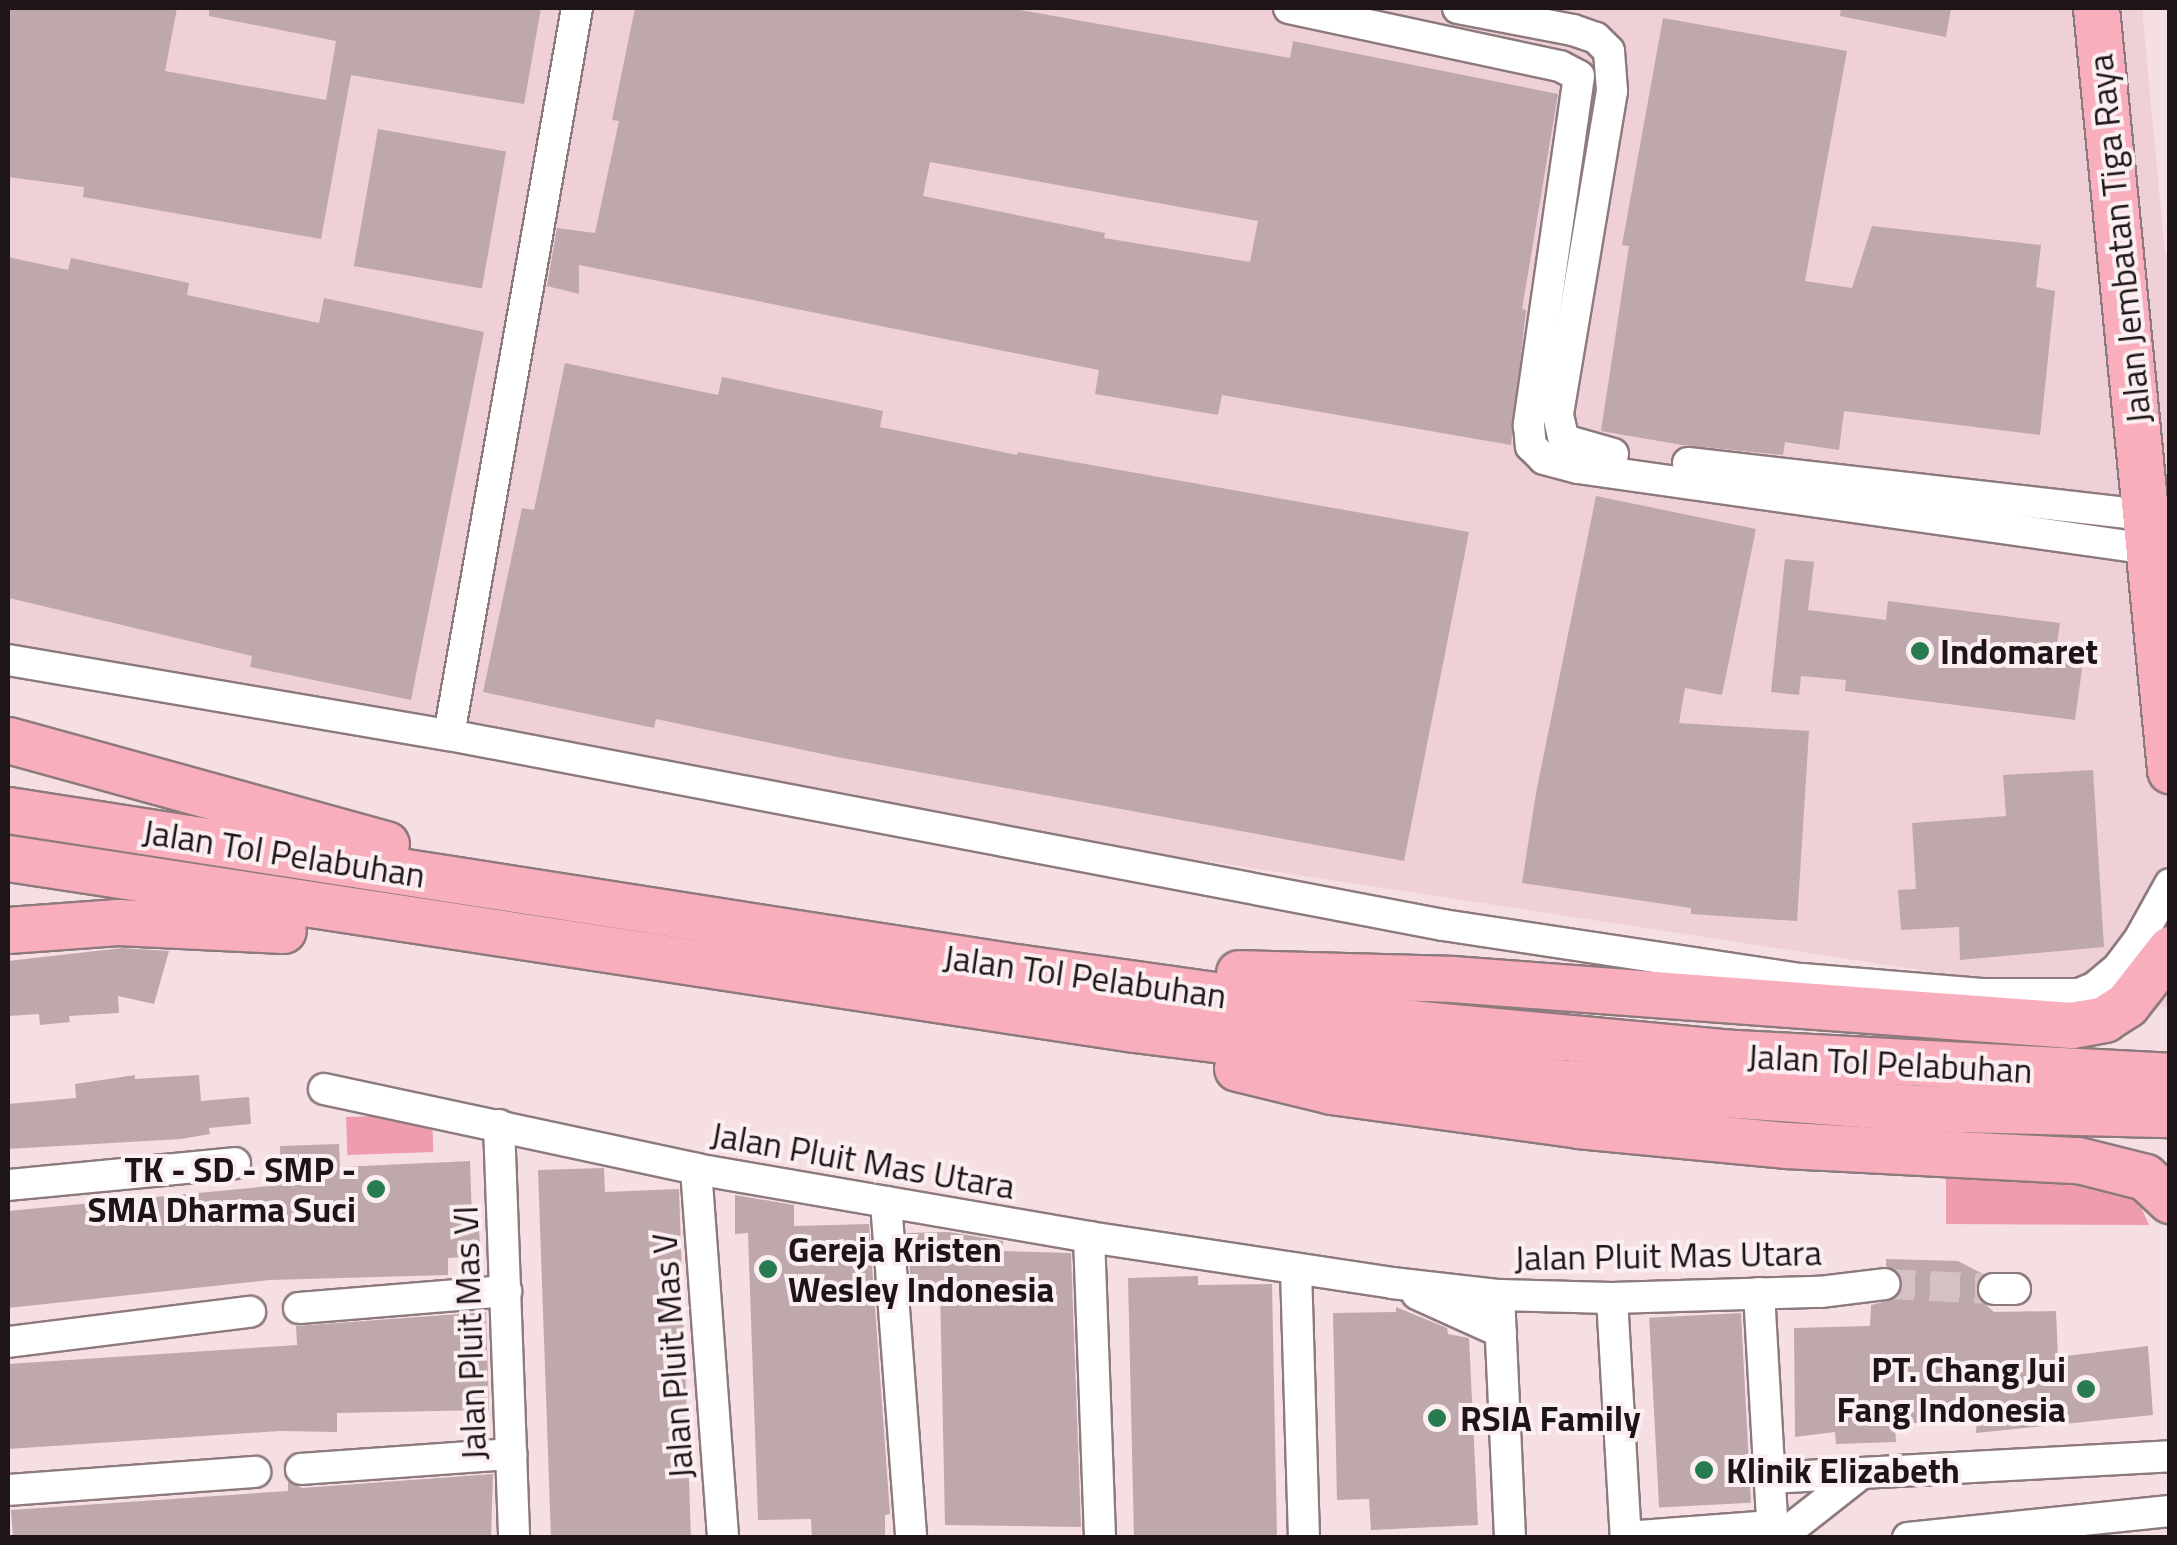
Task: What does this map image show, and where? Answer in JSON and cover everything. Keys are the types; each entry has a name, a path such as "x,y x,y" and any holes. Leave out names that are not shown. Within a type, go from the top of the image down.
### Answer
{"highway":[{"name":"Jalan Jembatan Tiga Raya","path":"2096,8 2170,770"},
{"path":"8,740 310,824 622,902"},
{"name":"Jalan Tol Pelabuhan","path":"8,810 622,902 1022,968 1421,1024 1734,1054 2170,1076"},
{"path":"8,858 540,942"},
{"path":"8,930 65,923 176,923 338,935 540,942"},
{"name":"Jalan Tol Pelabuhan","path":"540,942 967,1004 1570,1083 1919,1108 2170,1114"},
{"path":"1022,968 1452,979 2071,1025 2104,1019 2126,1004 2170,949"},
{"path":"967,1004 1331,1090 1578,1126 1787,1145 2078,1160 2145,1177 2170,1200"}],"street":[{"path":"449,735 577,8"},
{"path":"1290,8 1576,72"},
{"path":"1458,8 1596,38 1609,51 1613,64 1612,91 1558,415 1564,440 1584,450 2147,532"},
{"path":"1576,72 1596,38"},
{"path":"1576,72 1580,82 1529,425 1534,452 1578,468 2147,532"},
{"path":"8,660 449,735 1442,924 1802,980 2034,996 2079,994 2094,988 2133,948 2170,884"},
{"name":"Jalan Pluit Mas Utara","path":"324,1089 696,1169 1089,1237 1392,1283 1499,1294 1612,1298 1820,1292 1884,1284"},
{"name":"Jalan Pluit Mas VI","path":"500,1125 514,1538"},
{"path":"8,1185 235,1163"},
{"name":"Jalan Pluit Mas V","path":"696,1169 723,1538"},
{"path":"886,1202 911,1538"},
{"path":"1089,1237 1100,1538"},
{"path":"1296,1268 1304,1538"},
{"name":"Jalan Pluit Mas Utara","path":"1392,1283 1501,1332"},
{"path":"299,1308 506,1291"},
{"path":"1759,1293 1775,1534"},
{"path":"1499,1294 1510,1538"},
{"path":"1612,1298 1626,1537 1775,1534 1859,1475"},
{"path":"8,1342 250,1312"},
{"path":"301,1469 511,1454"},
{"path":"1769,1478 2162,1457 2164,1511 1908,1538"},
{"path":"8,1490 255,1472"}],"shaded area":[{"path":"8,8 2142,8 2165,254 2170,254 2169,1008 8,678"},
{"path":"432,1114 433,1152 347,1155 346,1117"},
{"path":"1946,1169 2105,1182 2137,1198 2149,1225 1946,1224"}],"building":[{"path":"8,8 177,8 165,71 326,100 336,41 209,16 209,8 541,8 524,104 351,75 321,239 83,197 84,187 8,177"},
{"path":"635,8 1009,8 1290,58 1293,41 1558,94 1522,309 1526,310 1511,445 1222,395 1218,415 1095,394 1099,370 579,265 579,294 547,286 557,228 595,233 619,121 612,120","holes":["930,162 1258,221 1250,262 1104,238 1105,233 923,196"]},
{"path":"1841,8 1951,8 1946,37 1840,16"},
{"path":"1663,18 1847,51 1805,281 1852,288 1872,226 2041,245 2036,287 2055,291 2040,435 1844,411 1839,450 1785,442 1783,455 1682,445 1601,431 1629,246 1622,245"},
{"path":"378,129 506,152 482,288 354,266"},
{"path":"8,257 68,270 71,258 189,283 187,295 319,323 324,298 484,332 411,700 250,667 252,656 9,598"},
{"path":"565,363 718,395 722,377 883,411 880,427 1017,455 1018,452 1469,532 1404,861 837,757 656,719 654,728 483,692 522,508 534,510"},
{"path":"1596,496 1756,529 1722,695 1685,688 1679,723 1809,731 1797,921 1691,914 1691,908 1522,883 1536,793"},
{"path":"1785,559 1814,562 1808,610 1886,620 1888,601 2060,623 2057,644 2085,647 2075,720 1845,691 1846,680 1801,676 1799,695 1771,692"},
{"path":"2093,770 2104,947 1960,960 1959,927 1901,930 1898,890 1916,889 1912,823 2006,816 2003,775"},
{"path":"122,948 169,951 154,1004 118,996 119,1013 69,1016 70,1022 40,1025 39,1014 8,1016 8,961"},
{"path":"135,1075 135,1079 199,1075 201,1101 249,1097 251,1124 209,1128 210,1134 181,1139 8,1149 8,1104 76,1098 75,1084"},
{"path":"339,1144 340,1167 470,1161 472,1218 478,1218 481,1256 448,1258 448,1275 270,1280 8,1308 8,1211 281,1185 280,1146"},
{"path":"604,1168 605,1192 679,1189 691,1538 551,1538 538,1170"},
{"path":"735,1195 794,1205 794,1226 869,1224 890,1514 885,1515 885,1538 812,1538 811,1519 758,1520 748,1233 735,1234"},
{"path":"949,1232 1003,1241 1003,1251 1071,1253 1081,1527 945,1525 940,1286 911,1286 907,1233"},
{"path":"1886,1259 1958,1261 1983,1274 1975,1288 1977,1297 1994,1312 2056,1311 2058,1357 2148,1346 2153,1415 1976,1433 1977,1417 1895,1425 1896,1442 1836,1444 1835,1432 1795,1437 1794,1328 1870,1326 1871,1305 1895,1299 1903,1290 1900,1274 1886,1266"},
{"path":"1198,1276 1198,1285 1272,1284 1277,1538 1134,1538 1128,1278"},
{"path":"1396,1307 1447,1328 1448,1334 1469,1338 1478,1525 1371,1530 1369,1499 1337,1500 1333,1313 1396,1312"},
{"path":"486,1312 489,1410 337,1413 337,1432 280,1431 8,1449 8,1364 297,1345 296,1326"},
{"path":"1741,1313 1751,1503 1659,1508 1649,1318"},
{"path":"493,1474 491,1538 13,1538 11,1510 288,1491 288,1481 302,1488"}],"tunnel":[{"path":"1885,1284 1994,1289"}],"place":[{"name":"Indomaret","path":"1920,651"},
{"name":"TK - SD - SMP - SMA Dharma Suci","path":"376,1189"},
{"name":"Gereja Kristen Wesley Indonesia","path":"768,1269"},
{"name":"PT. Chang Jui Fang Indonesia","path":"2086,1389"},
{"name":"RSIA Family","path":"1437,1418"},
{"name":"Klinik Elizabeth","path":"1704,1470"}]}
